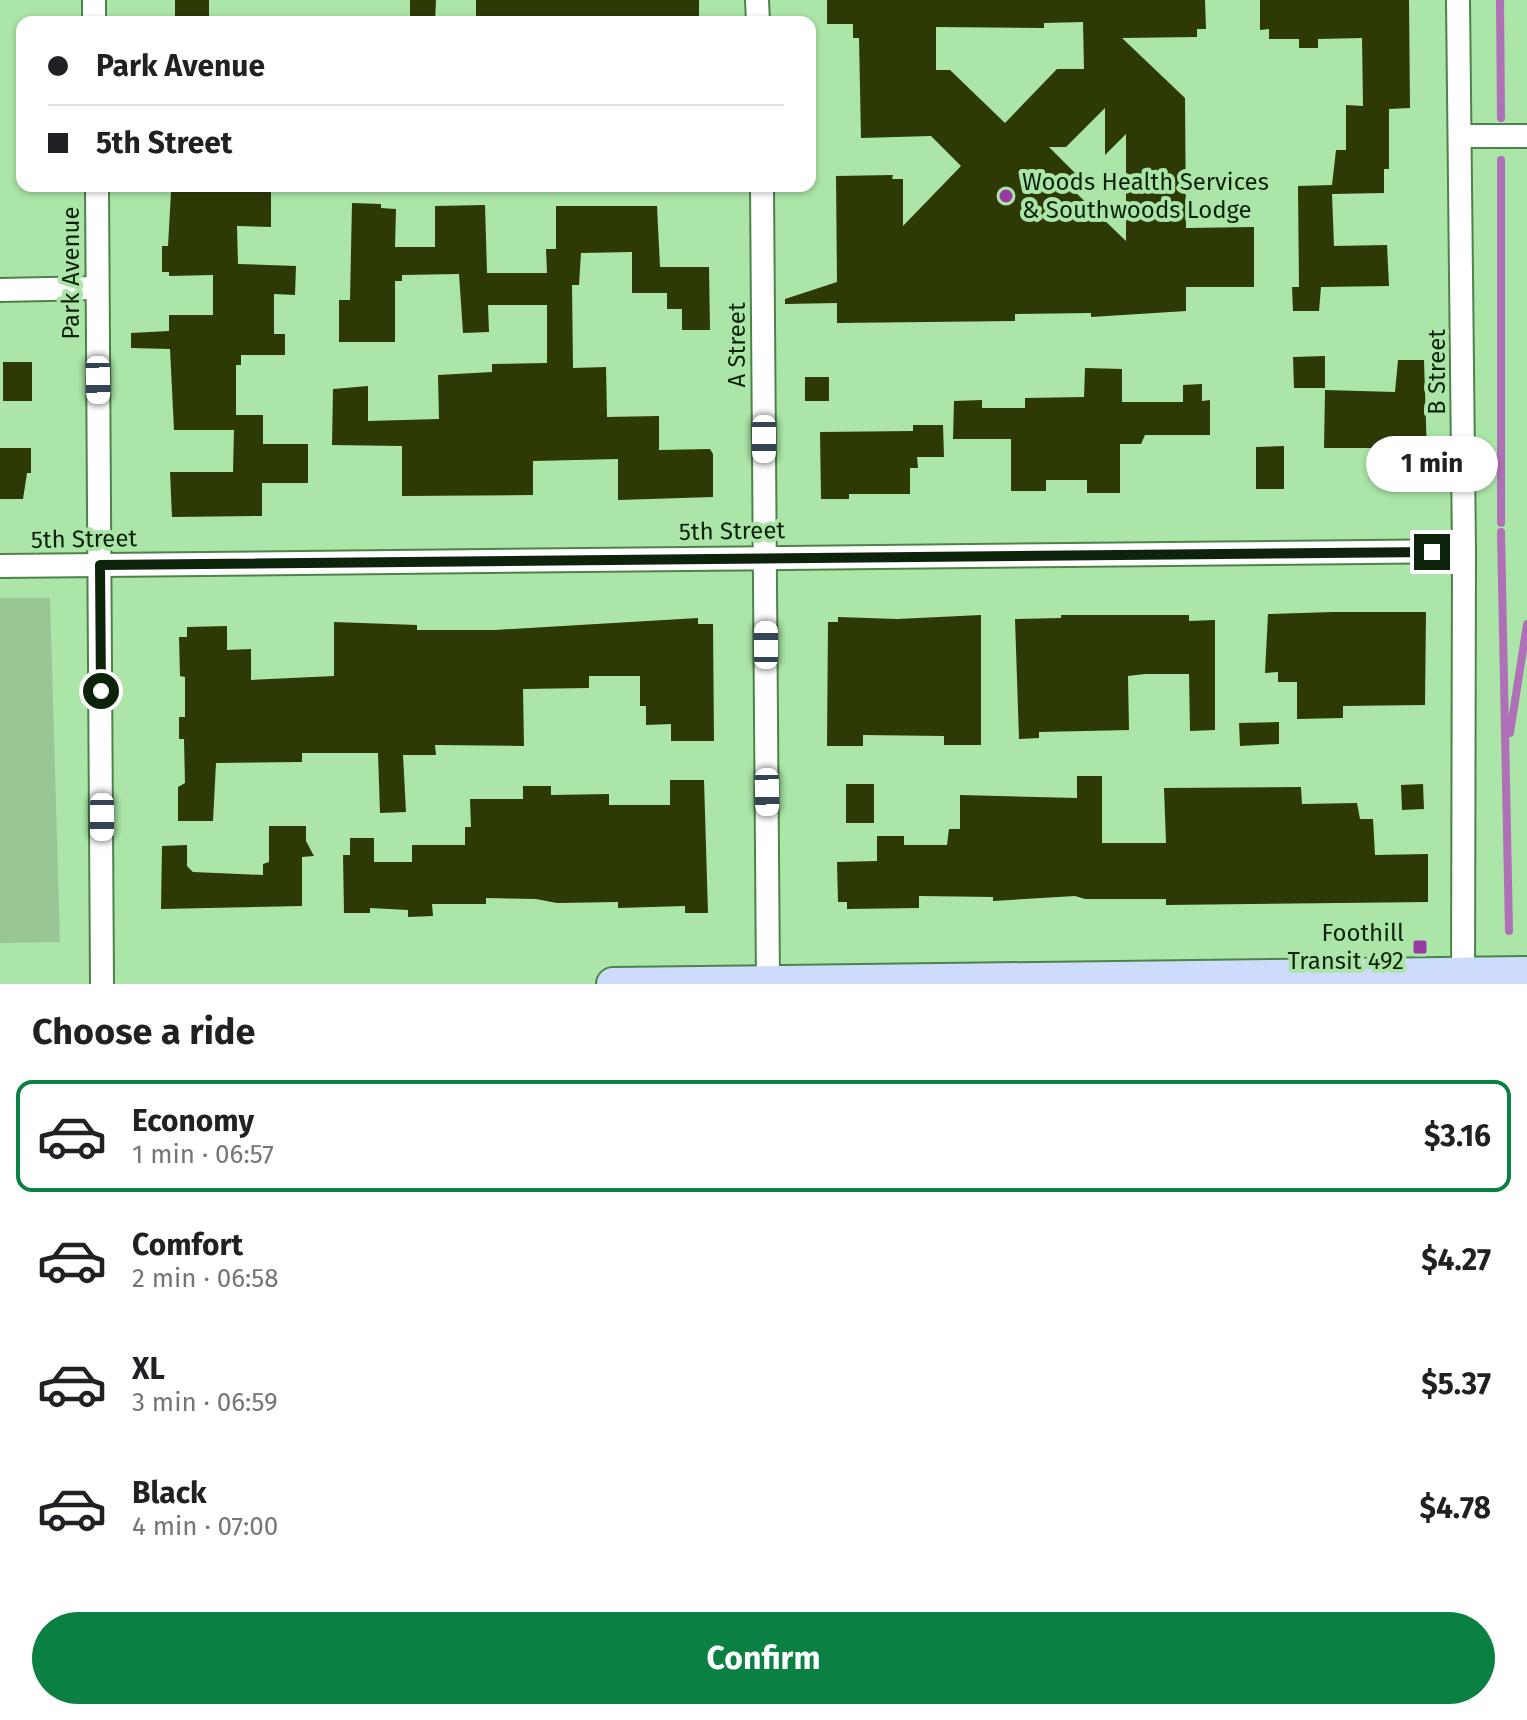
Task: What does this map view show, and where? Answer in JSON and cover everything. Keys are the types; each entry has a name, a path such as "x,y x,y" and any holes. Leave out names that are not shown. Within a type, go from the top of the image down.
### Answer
{"main road":[{"path":"613,984 1463,979 1527,973"}],"street":[{"name":"B Street","path":"1458,0 1464,551 1463,979"},
{"path":"1461,136 1527,136"},
{"name":"Park Avenue","path":"97,192 102,984"},
{"name":"A Street","path":"762,192 768,984"},
{"path":"0,290 97,288"},
{"name":"5th Street","path":"0,566 1464,551"}],"green space":[{"path":"0,598 50,598 60,942 0,943"}],"building":[{"path":"175,0 209,0 209,16 175,16"},
{"path":"410,0 436,0 435,16 410,16"},
{"path":"476,0 699,0 699,16 476,16"},
{"name":"Woods Health Services & Southwoods Lodge","path":"827,0 1205,0 1206,29 1197,29 1197,37 1122,38 1185,98 1186,228 1254,227 1254,287 1186,287 1186,311 1091,317 1091,313 1015,314 1015,321 837,323 837,303 785,304 785,299 837,282 836,176 893,175 892,179 903,179 903,226 961,166 931,136 861,138 859,38 853,38 853,24 827,24","holes":["1083,22 1084,69 1057,69 1005,123 950,70 936,70 936,27 1044,28 1044,23","1105,108 1105,155 1126,134 1126,241 1072,189 1081,179 1049,147 1066,147"]},
{"path":"1260,0 1409,0 1410,108 1389,109 1389,169 1384,169 1384,193 1332,194 1334,246 1387,245 1389,286 1321,287 1319,311 1293,311 1292,287 1299,287 1298,186 1332,185 1336,150 1346,150 1346,105 1363,106 1362,38 1318,39 1318,48 1299,48 1299,39 1269,39 1269,29 1260,30"},
{"path":"171,192 271,192 271,227 237,226 238,264 296,266 295,295 274,294 274,334 285,334 285,355 241,355 241,365 236,365 236,415 263,415 263,444 308,444 308,483 262,483 262,516 172,517 170,472 233,472 234,430 174,430 170,349 131,348 131,333 169,331 169,315 213,315 213,275 169,276 169,272 162,272 162,246 168,246"},
{"path":"352,203 381,204 381,208 396,209 395,247 435,247 435,206 485,205 487,273 547,273 546,249 556,249 556,206 657,206 660,267 709,267 710,330 682,330 682,309 667,309 667,293 632,293 632,252 581,253 579,285 572,285 573,368 606,367 607,417 659,416 659,450 710,449 713,454 713,497 618,500 618,459 533,461 533,495 402,496 402,446 332,445 333,389 368,386 368,421 439,419 438,375 492,372 492,364 547,363 547,305 488,305 489,332 463,333 459,274 402,275 402,281 395,281 395,342 339,342 339,300 350,300"},
{"path":"1325,356 1325,388 1294,388 1293,357"},
{"path":"1398,360 1424,360 1428,487 1390,488 1390,448 1324,448 1325,390 1395,392"},
{"path":"3,362 32,362 32,401 3,401"},
{"path":"1085,368 1122,369 1122,402 1183,402 1183,385 1202,384 1202,401 1210,400 1210,435 1145,435 1141,444 1120,444 1120,493 1087,493 1087,480 1046,480 1046,491 1011,491 1011,439 953,439 954,401 982,400 982,408 1025,408 1025,398 1084,397"},
{"path":"805,377 829,377 829,401 805,401"},
{"path":"913,425 943,425 944,457 917,457 918,468 910,468 910,494 849,494 849,499 821,499 820,432 913,431"},
{"path":"1284,446 1284,489 1256,489 1256,447"},
{"path":"0,448 31,448 31,473 27,473 23,499 0,499"},
{"path":"1426,612 1425,705 1343,706 1343,718 1297,719 1297,682 1278,682 1278,672 1265,673 1268,614"},
{"path":"981,615 981,745 944,745 944,736 863,735 863,746 827,746 828,622 838,622 838,617 897,619"},
{"path":"1061,615 1189,615 1189,621 1215,620 1215,730 1190,731 1189,674 1145,674 1128,676 1129,730 1039,732 1039,738 1019,739 1015,619 1061,618"},
{"path":"698,618 698,624 713,624 714,741 671,741 671,724 646,725 646,706 640,706 640,676 589,676 589,688 523,689 524,746 435,745 436,755 403,755 406,812 380,813 378,753 302,753 302,762 216,763 213,821 178,821 178,787 185,783 184,739 179,739 179,717 185,717 185,677 180,676 179,637 187,637 187,627 227,626 227,650 251,649 251,680 334,676 334,622 417,625 417,630 495,630"},
{"path":"1279,722 1279,744 1240,746 1239,723"},
{"path":"1077,776 1102,776 1102,843 1166,843 1164,788 1301,787 1302,804 1357,803 1360,819 1373,819 1375,855 1428,854 1428,902 1166,905 1166,899 1085,899 1075,896 993,901 993,897 919,896 919,908 847,909 847,902 838,902 837,862 877,861 877,836 904,836 904,845 947,845 949,829 960,829 960,795 1077,798"},
{"path":"670,780 704,780 708,913 685,913 685,906 618,908 618,902 557,903 536,899 486,898 486,904 432,904 433,916 408,917 408,910 370,908 370,913 344,913 343,855 350,855 350,838 374,838 374,862 412,862 412,845 465,845 465,827 471,827 470,799 523,799 523,786 551,786 551,795 609,794 609,805 670,805"},
{"path":"846,784 874,784 874,823 846,823"},
{"path":"1423,784 1424,809 1402,810 1401,785"},
{"path":"269,826 306,826 306,841 314,856 302,857 302,906 161,909 162,846 187,845 187,866 193,872 263,875 263,864 269,862"}],"waterway":[{"path":"1500,0 1501,118"},
{"path":"1501,160 1501,523"},
{"path":"1501,532 1509,931"},
{"path":"1510,733 1527,624"}],"place":[{"name":"Woods Health Services & Southwoods Lodge","path":"1006,196"},
{"name":"Foothill Transit 492","path":"1420,947"}],"route":[{"path":"101,691 100,565 1432,552"}]}
